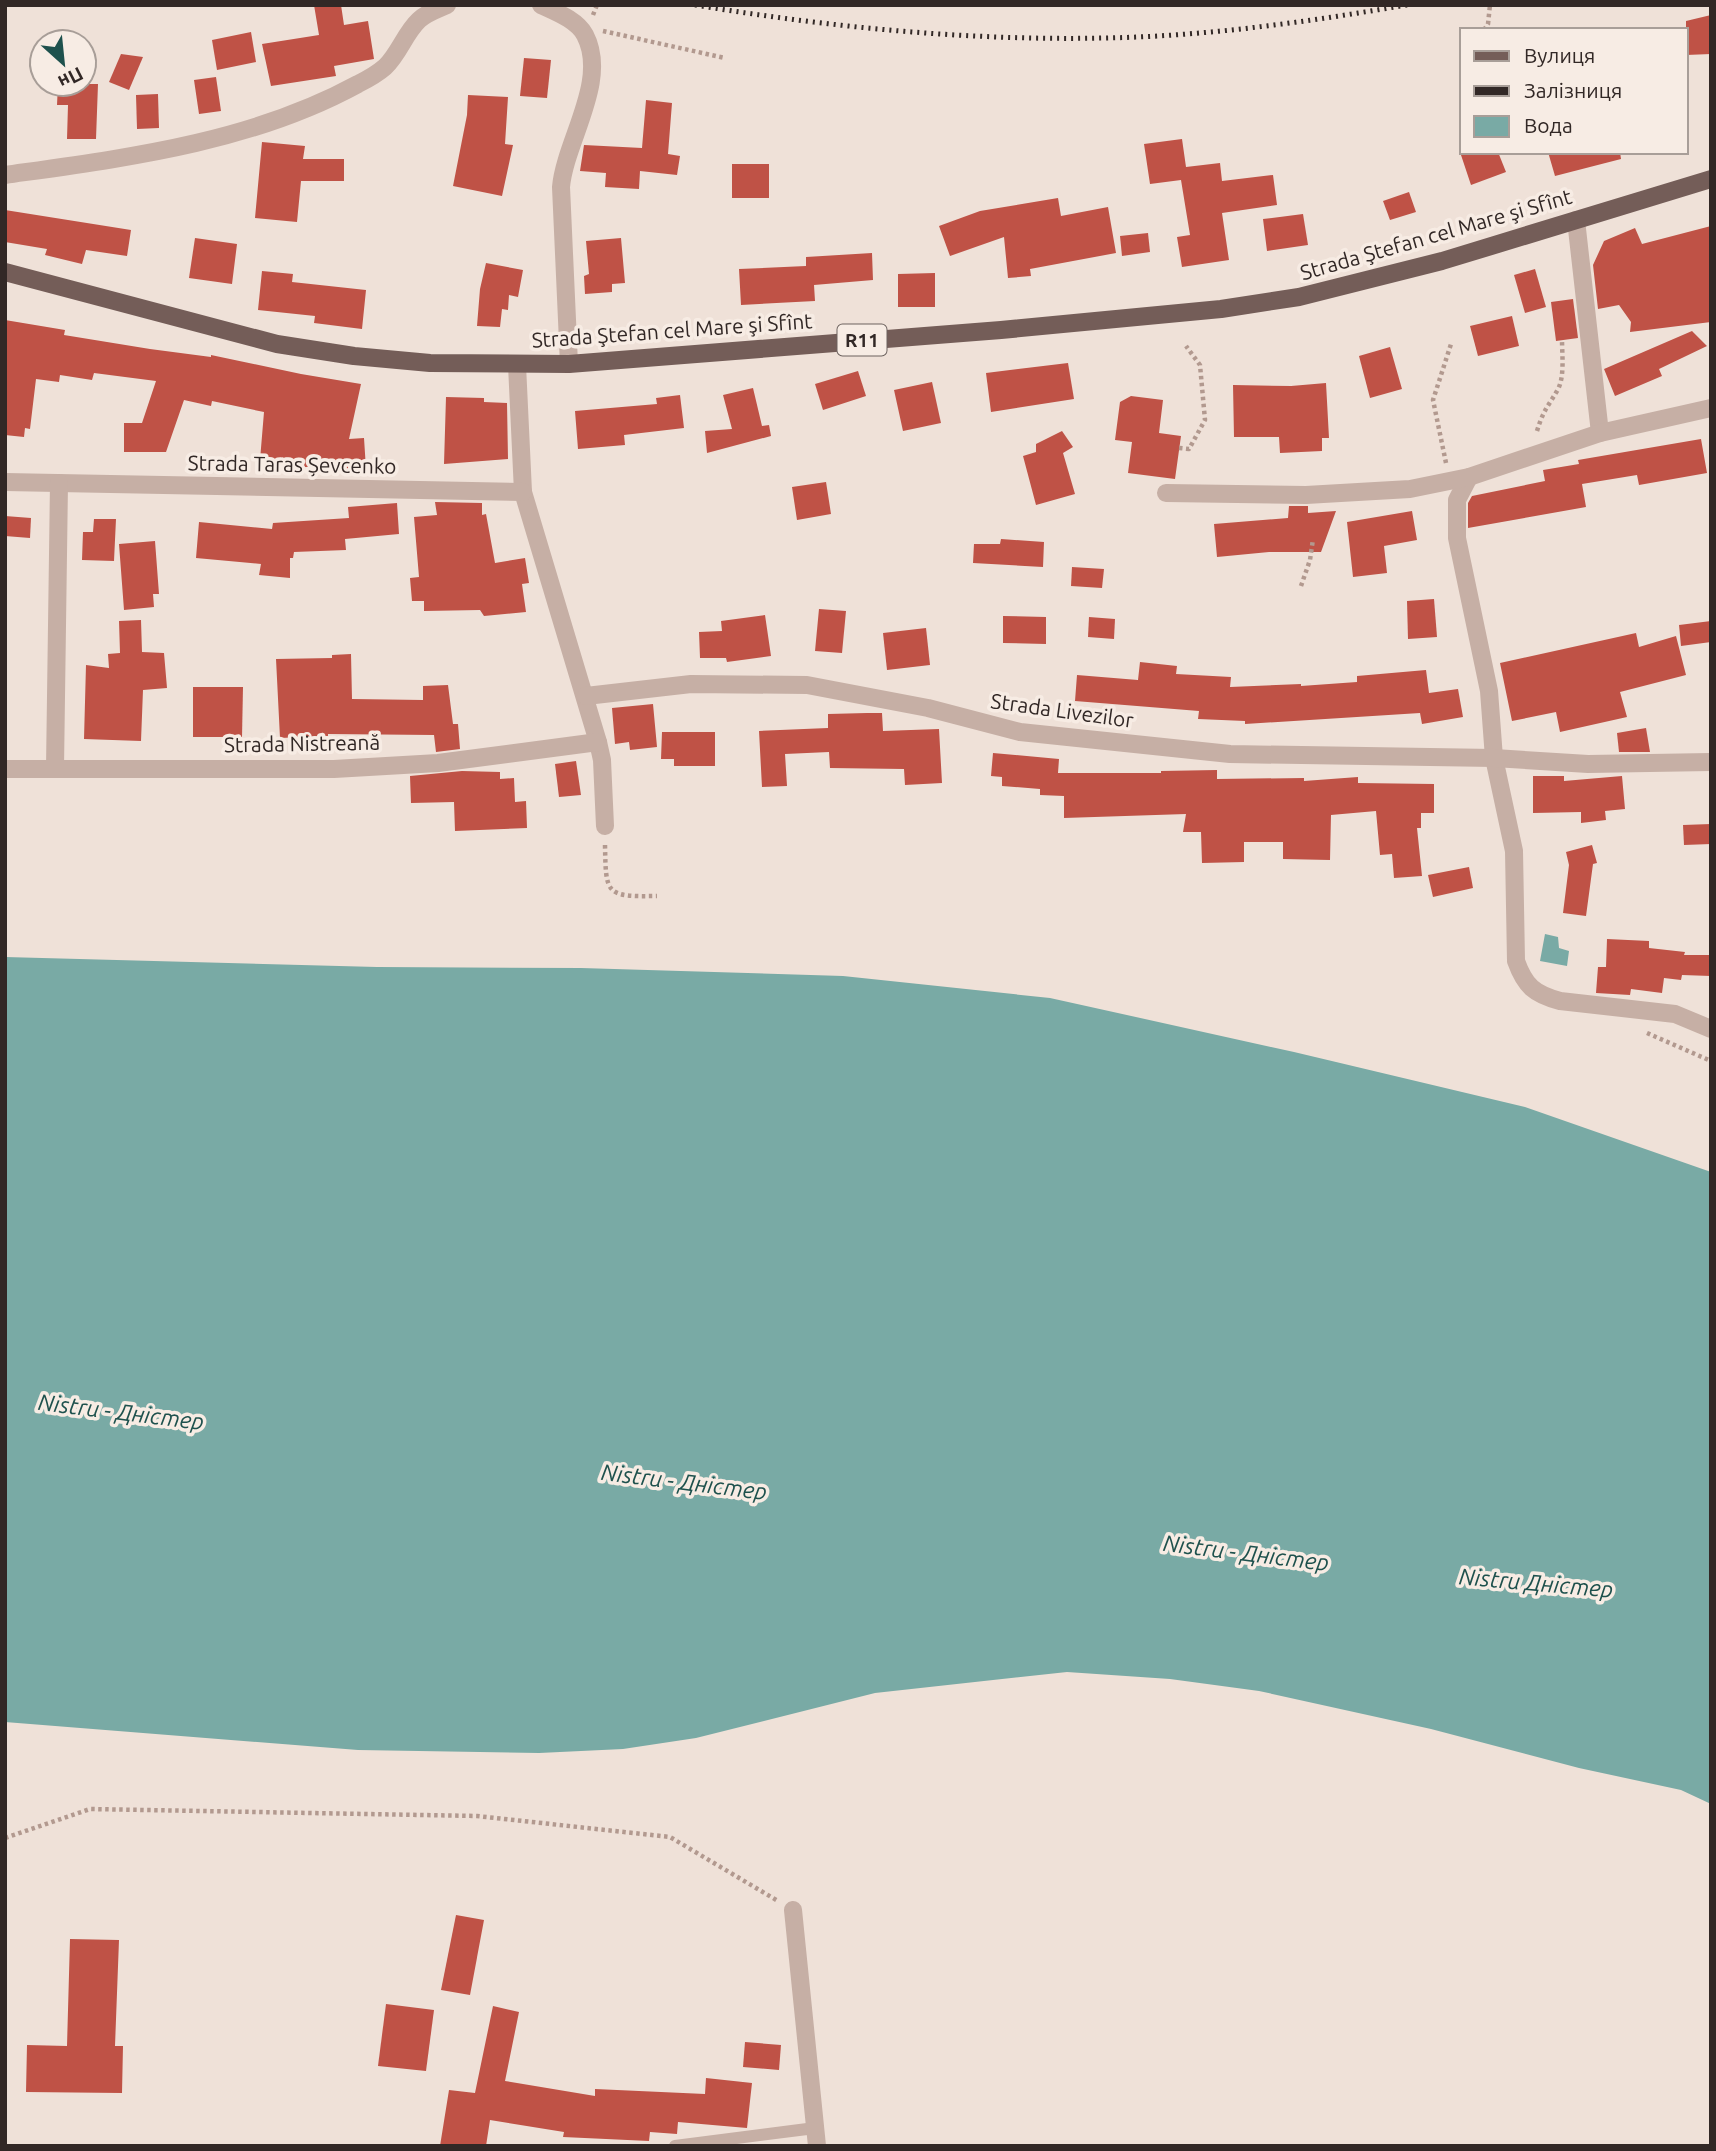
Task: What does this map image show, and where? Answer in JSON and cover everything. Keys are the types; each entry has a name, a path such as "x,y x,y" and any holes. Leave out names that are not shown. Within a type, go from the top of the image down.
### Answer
{"main road":[{"name":"Strada Ştefan cel Mare şi Sfînt","path":"5,272 277,344 354,356 430,363 569,364 1001,330 1221,309 1299,298 1442,261 1711,179"}],"street":[{"path":"5,175 129,157 224,135 283,117 345,92 372,77 391,59 420,19 447,5"},
{"path":"541,5 571,21 585,35 592,62 589,91 562,168 569,364"},
{"path":"1576,220 1600,433"},
{"path":"517,365 523,492 598,742 602,760 605,826"},
{"path":"1166,493 1306,495 1410,489 1469,477 1600,433 1711,408"},
{"path":"1469,477 1457,500 1457,538 1489,691 1494,758 1514,851 1516,961 1529,986 1543,996 1560,1001 1675,1014 1711,1029"},
{"name":"Strada Taras Șevcenko","path":"5,482 523,492"},
{"path":"55,768 59,483"},
{"name":"Strada Livezilor","path":"586,696 691,684 807,685 929,708 1020,732 1230,754 1494,758 1588,764 1711,762"},
{"name":"Strada Nistreană","path":"5,769 368,767 438,763 598,742"},
{"path":"793,1910 816,2137"}],"lane":[{"path":"675,2146 816,2137"}],"path":[{"path":"1485,28 1490,5"},
{"path":"585,35 608,30 725,58"},
{"path":"1536,438 1542,414 1558,391 1561,381 1562,340"},
{"path":"1450,481 1433,400 1451,344"},
{"path":"1179,448 1189,449 1205,420 1200,365 1186,346"},
{"path":"1301,586 1310,560 1312,539"},
{"path":"605,826 606,879 610,888 627,897 657,896"},
{"path":"1645,1032 1711,1061"},
{"path":"5,1838 90,1809 477,1816 670,1837 793,1910"}],"water":[{"path":"1545,934 1558,937 1559,948 1569,951 1567,966 1540,961"},
{"path":"5,957 843,976 1050,998 1525,1107 1711,1172 1711,1804 1681,1790 1579,1768 1431,1729 1259,1691 1170,1679 1067,1672 875,1693 696,1738 623,1749 539,1753 358,1750 5,1722"}],"building":[{"path":"314,5 341,5 344,25 368,21 374,59 334,66 336,76 271,86 262,44 319,35"},
{"path":"1711,15 1711,54 1688,55 1686,21"},
{"path":"251,32 256,62 217,70 212,40"},
{"path":"121,54 143,57 129,90 109,82"},
{"path":"524,58 551,60 547,98 520,96"},
{"path":"216,77 221,111 199,114 194,80"},
{"path":"158,94 159,128 137,129 136,95"},
{"path":"468,95 508,97 505,144 513,145 502,196 453,186 467,115"},
{"path":"57,98 97,98 96,139 67,139 68,105 57,105"},
{"path":"646,100 672,103 668,154 680,156 677,175 640,171 639,189 605,187 606,173 580,171 584,145 642,148"},
{"path":"1182,139 1186,167 1220,163 1222,181 1273,175 1277,205 1222,213 1229,260 1182,267 1177,237 1190,235 1181,180 1150,184 1144,144"},
{"path":"262,142 305,146 303,159 344,159 344,181 301,181 297,222 255,218"},
{"path":"1461,154 1499,154 1506,172 1471,185"},
{"path":"1549,154 1620,154 1621,159 1555,176"},
{"path":"732,164 769,164 769,198 732,198"},
{"path":"1409,192 1416,212 1390,220 1383,201"},
{"path":"1058,198 1061,216 1108,207 1116,253 1030,269 1031,276 1008,278 1004,237 950,256 939,226 980,211"},
{"path":"5,210 131,230 127,256 86,250 82,264 45,255 47,249 5,242"},
{"path":"1303,214 1308,245 1267,251 1263,219"},
{"path":"1711,226 1711,322 1630,332 1631,322 1619,305 1598,309 1593,265 1604,241 1635,228 1642,244"},
{"path":"1148,233 1150,252 1122,256 1120,236"},
{"path":"195,238 237,244 232,284 189,278"},
{"path":"621,238 625,283 612,284 612,292 585,294 584,276 589,274 586,241"},
{"path":"872,253 873,280 814,285 815,301 741,305 739,269 806,266 806,257"},
{"path":"486,263 523,270 518,297 509,295 508,310 502,309 500,327 477,326 480,289"},
{"path":"1535,269 1546,307 1525,313 1514,275"},
{"path":"262,271 293,274 292,282 366,290 362,329 314,323 315,316 258,310"},
{"path":"935,273 935,307 898,307 898,274"},
{"path":"1573,299 1578,338 1556,341 1551,302"},
{"path":"1512,316 1519,346 1478,356 1470,326"},
{"path":"5,320 65,330 64,335 150,349 211,355 361,384 349,439 364,438 366,469 340,471 339,467 284,467 284,461 260,460 264,412 212,401 211,406 184,400 166,452 124,452 124,423 142,423 156,381 94,373 92,380 60,375 59,382 36,379 30,429 25,428 24,437 5,435"},
{"path":"1692,331 1707,346 1659,369 1662,376 1615,396 1604,369"},
{"path":"1390,347 1402,389 1370,398 1359,356"},
{"path":"1068,363 1074,399 991,412 986,373"},
{"path":"858,371 866,396 823,410 815,384"},
{"path":"932,382 941,423 903,431 894,390"},
{"path":"1326,383 1329,438 1322,438 1322,451 1280,453 1279,437 1234,437 1233,385 1291,386"},
{"path":"753,388 762,426 769,425 771,436 707,453 705,431 732,429 723,395"},
{"path":"680,395 684,428 624,435 625,445 578,449 575,411 657,404 656,398"},
{"path":"1131,396 1163,400 1159,433 1181,436 1175,479 1128,473 1132,442 1115,440 1120,402"},
{"path":"446,397 484,398 484,402 507,403 508,459 444,464"},
{"path":"1062,431 1073,447 1063,453 1075,494 1036,505 1023,456 1036,452 1036,444"},
{"path":"1701,439 1707,473 1639,485 1637,475 1582,484 1586,507 1468,528 1468,503 1472,496 1545,481 1543,470 1579,464 1578,460"},
{"path":"826,482 831,514 797,520 792,487"},
{"path":"435,502 482,503 482,515 486,514 495,563 525,558 529,583 522,584 526,612 484,616 480,610 424,611 424,601 412,601 410,578 419,577 414,517 437,515"},
{"path":"397,503 399,534 345,539 346,550 294,552 293,558 290,558 290,578 259,575 261,564 196,558 199,522 272,529 273,523 349,518 348,507"},
{"path":"1289,506 1308,506 1308,513 1336,511 1321,552 1269,552 1217,557 1214,524 1288,518"},
{"path":"1412,511 1417,540 1384,546 1387,573 1353,577 1347,522"},
{"path":"5,516 31,518 30,538 5,536"},
{"path":"94,519 116,519 114,561 82,560 83,532 93,532"},
{"path":"1001,539 1044,542 1043,567 973,563 974,544 1000,544"},
{"path":"155,541 159,594 153,594 154,607 124,610 119,544"},
{"path":"1072,567 1104,569 1102,588 1071,586"},
{"path":"1434,599 1437,637 1408,639 1407,601"},
{"path":"819,609 846,611 842,653 815,651"},
{"path":"765,615 771,656 727,662 726,658 700,658 699,632 722,631 721,621"},
{"path":"1003,616 1046,617 1046,644 1003,643"},
{"path":"1089,617 1115,619 1114,639 1088,637"},
{"path":"141,620 142,652 164,653 167,688 143,690 141,741 84,739 86,665 109,668 108,654 120,653 119,621"},
{"path":"1711,621 1711,642 1681,646 1679,625"},
{"path":"926,628 930,665 887,670 883,633"},
{"path":"1636,633 1639,647 1676,636 1686,675 1620,692 1627,717 1560,732 1556,712 1512,721 1500,663"},
{"path":"351,654 352,699 423,700 423,686 448,685 453,724 458,724 460,749 436,752 434,735 328,734 280,738 276,659 332,658 332,655"},
{"path":"1140,662 1177,666 1176,674 1231,677 1230,687 1357,682 1357,676 1426,670 1429,693 1458,689 1463,717 1422,724 1420,713 1245,724 1245,721 1198,719 1199,711 1075,701 1077,675 1138,680"},
{"path":"193,687 243,687 242,737 193,737"},
{"path":"653,704 657,747 630,750 629,742 615,744 612,708"},
{"path":"882,713 883,731 939,729 942,783 905,785 904,769 830,768 829,752 785,754 787,786 762,787 759,731 828,728 828,714"},
{"path":"1646,728 1650,752 1619,752 1617,733"},
{"path":"662,732 715,732 715,766 674,766 674,759 661,759"},
{"path":"993,753 1059,759 1058,773 1217,770 1217,779 1304,778 1304,781 1358,777 1358,783 1434,784 1434,813 1421,813 1421,828 1417,828 1422,876 1394,878 1392,854 1380,855 1376,811 1331,815 1330,860 1283,859 1283,842 1244,842 1244,862 1202,863 1201,832 1183,832 1186,814 1064,818 1064,796 1040,795 1040,789 1002,786 1002,777 991,776"},
{"path":"576,761 581,795 559,797 555,764"},
{"path":"462,771 500,772 500,779 514,778 515,802 526,801 527,828 455,831 454,802 411,803 410,776"},
{"path":"1533,776 1564,776 1564,781 1622,776 1625,809 1605,811 1606,820 1581,823 1581,812 1533,813"},
{"path":"1711,824 1711,844 1684,845 1683,825"},
{"path":"1592,845 1597,863 1593,864 1586,916 1563,913 1569,865 1566,852"},
{"path":"1469,867 1473,888 1433,897 1428,875"},
{"path":"1607,939 1649,941 1649,948 1685,952 1684,955 1711,955 1711,976 1682,975 1681,980 1664,978 1662,993 1631,989 1630,995 1596,993 1598,967 1606,967"},
{"path":"456,1915 484,1920 470,1995 441,1990"},
{"path":"70,1939 119,1940 115,2046 123,2046 122,2093 26,2092 27,2045 67,2046"},
{"path":"386,2004 434,2010 426,2071 378,2066"},
{"path":"493,2006 519,2012 505,2081 595,2096 595,2089 705,2094 706,2078 752,2083 747,2128 678,2122 677,2134 650,2132 649,2141 563,2137 564,2132 490,2120 486,2146 440,2146 449,2090 475,2093"},
{"path":"745,2042 781,2045 779,2070 743,2067"}],"railway":[{"path":"695,5 860,27 1027,38 1172,35 1307,21 1407,5"}],"water label":[{"name":"Nistru - Дністер","path":"121,1412"},
{"name":"Nistru - Дністер","path":"684,1482"},
{"name":"Nistru - Дністер","path":"1246,1553"},
{"name":"Nistru Дністер","path":"1536,1583"}]}
